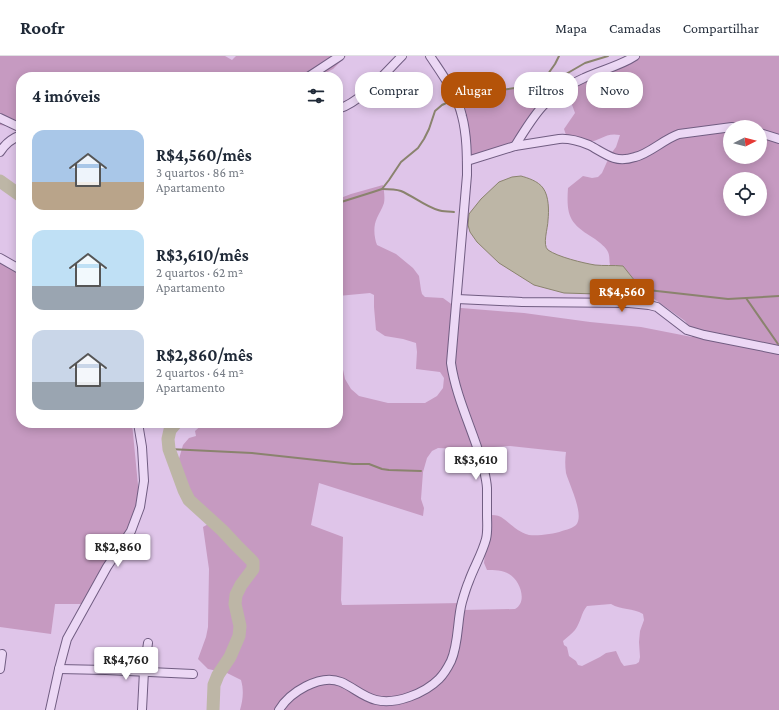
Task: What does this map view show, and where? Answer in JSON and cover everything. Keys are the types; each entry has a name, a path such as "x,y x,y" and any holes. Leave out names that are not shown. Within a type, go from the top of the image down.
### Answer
{"street":[{"path":"316,72 340,56"},
{"path":"343,107 360,96 402,56"},
{"path":"279,710 284,702 301,688 323,680 339,681 367,697 388,701 399,700 422,691 432,685 440,678 451,660 454,651 462,604 488,530 486,475 455,382 451,363 467,181 464,122 455,98 430,56"},
{"path":"515,146 529,122 545,102 558,92 583,78 625,62 635,56"},
{"path":"0,118 16,126"},
{"path":"467,161 515,146 565,138 589,145 614,158 635,157 641,156 672,136 723,128"},
{"path":"767,135 779,139"},
{"path":"0,152 2,148 16,138"},
{"path":"0,258 16,267"},
{"path":"457,299 522,302 629,303 650,305 657,307 690,332 779,350"},
{"path":"50,710 67,639 107,567 130,531 140,507 144,481 142,447 139,428"},
{"path":"142,710 144,672 148,643"},
{"path":"0,669 2,654"},
{"path":"59,669 193,674"}],"shaded area":[{"path":"0,56 225,56 232,60 236,56 346,56 333,69 327,72 16,72 16,127 0,125"},
{"path":"639,56 779,56 779,710 240,710 243,695 241,680 227,673 208,669 198,659 208,627 209,569 203,527 210,523 207,515 194,503 190,497 185,482 179,477 176,469 183,445 189,438 196,436 195,431 198,428 343,428 343,370 345,379 351,389 359,396 388,403 425,403 437,396 443,388 444,378 440,372 416,369 416,343 385,336 376,330 374,295 370,293 343,296 343,197 383,185 384,203 374,228 377,245 396,254 413,268 419,276 422,294 425,297 443,298 454,306 461,308 524,313 641,327 692,337 693,332 685,321 643,291 623,267 610,265 609,254 606,248 580,229 571,219 568,206 568,188 583,176 592,178 598,177 602,173 610,155 616,147 620,135 610,135 585,142 566,135 564,129 575,113 573,108 578,108 578,76 586,74 586,108 643,108 643,72 595,72","holes":["510,446 566,452 566,473 576,499 579,514 575,526 555,533 529,535 517,530 501,517 489,515 484,563 487,570 498,570 504,572 509,574 516,581 522,596 519,606 515,609 462,610 463,603 342,605 343,537 311,525 319,483 423,516 424,508 421,499 423,472 427,458 432,451 438,448 462,449","611,604 643,614 644,620 640,631 639,642 639,662 624,666 616,651 606,653 582,666 578,665 576,661 569,656 567,647 564,645 563,641 575,630 587,606"]},
{"path":"513,88 514,108 548,108 539,115 520,139 497,149 466,158 460,124 454,108 506,108 506,89"},
{"path":"521,176 538,183 545,191 548,204 548,223 545,244 548,250 564,257 590,264 623,266 643,291 642,293 630,295 564,293 534,285 499,263 477,242 470,232 468,225 469,214 481,199 499,182 512,177"},
{"path":"0,263 16,270 16,428 132,428 141,516 83,604 55,604 51,634 0,627"}],"waterway":[{"path":"549,72 559,56"},
{"path":"506,89 535,85 566,74 585,63 608,56"},
{"path":"343,201 382,189 401,162 418,148 429,129 435,111 441,106"},
{"path":"0,181 16,192"},
{"path":"382,189 394,189 401,191 433,209 454,212"},
{"path":"639,289 728,299 779,296"},
{"path":"746,298 778,344"},
{"path":"172,428 168,439 169,449 189,500 222,530 253,562 253,569 241,585 236,595 235,604 240,626 239,636 230,657 218,675 214,685 213,710"},
{"path":"169,449 252,453 353,464 369,464 389,470 421,471"}]}
